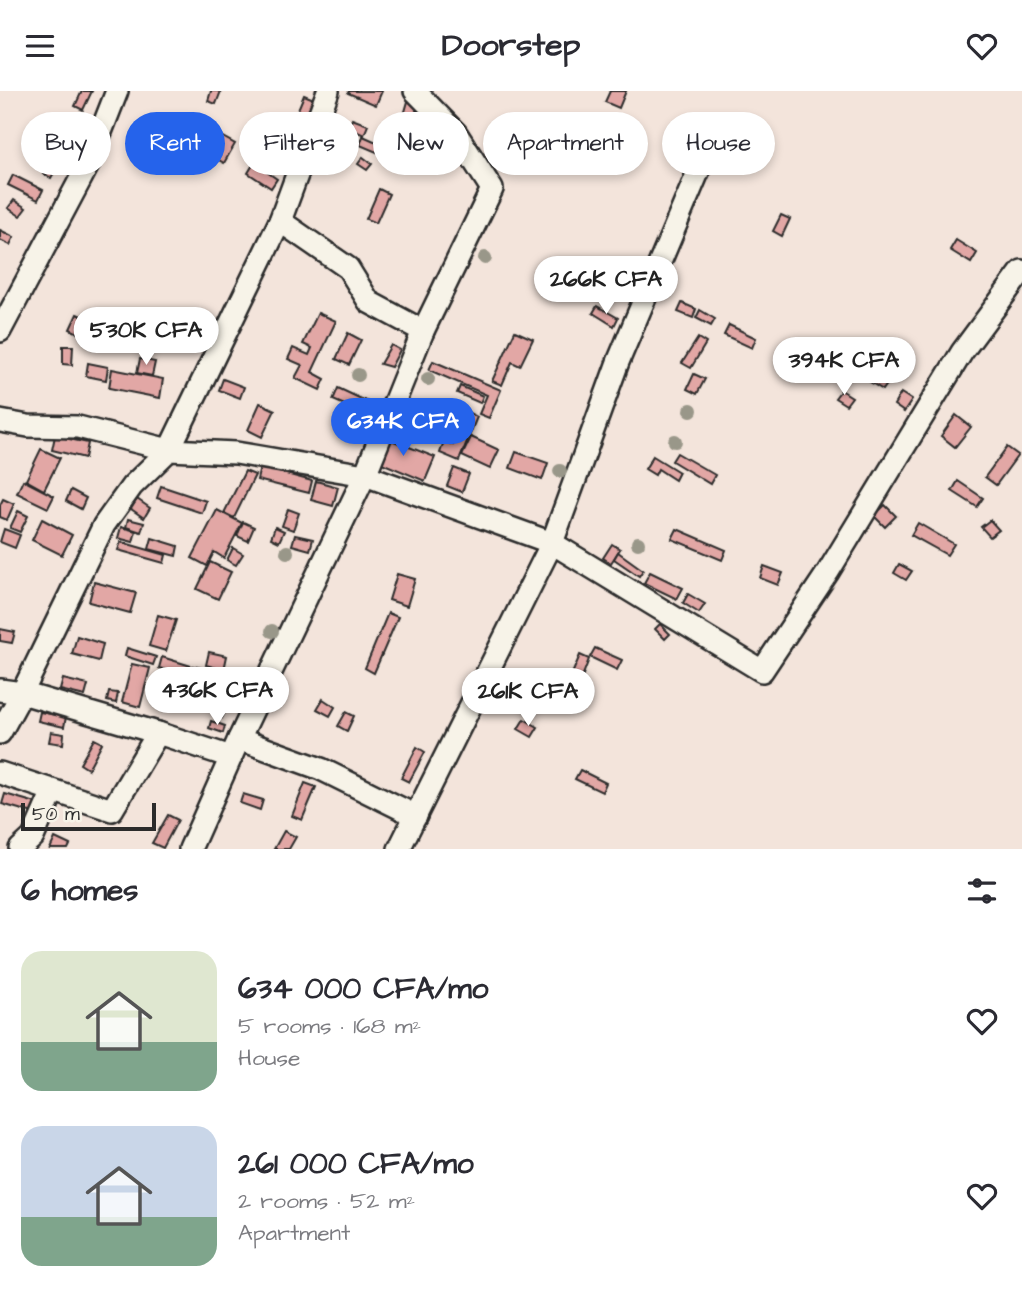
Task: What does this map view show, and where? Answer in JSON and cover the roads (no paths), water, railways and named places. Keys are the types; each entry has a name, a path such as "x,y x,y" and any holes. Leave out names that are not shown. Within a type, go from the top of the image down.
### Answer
{"street":[{"path":"0,331 88,165 117,91"},
{"path":"0,733 104,525 132,487 169,450 280,221 328,91"},
{"path":"190,849 365,475 423,331 492,189 456,133 415,91"},
{"path":"398,849 551,544 618,362 697,175"},
{"path":"280,221 348,268 369,302 423,331"},
{"path":"0,421 28,426 78,427 169,450 236,453 365,475 551,544 762,671 828,572 962,352 1022,271"},
{"path":"0,690 22,693 158,733 321,769 416,816"},
{"path":"0,773 111,810 158,733"},
{"path":"20,849 33,837 53,791"}]}
